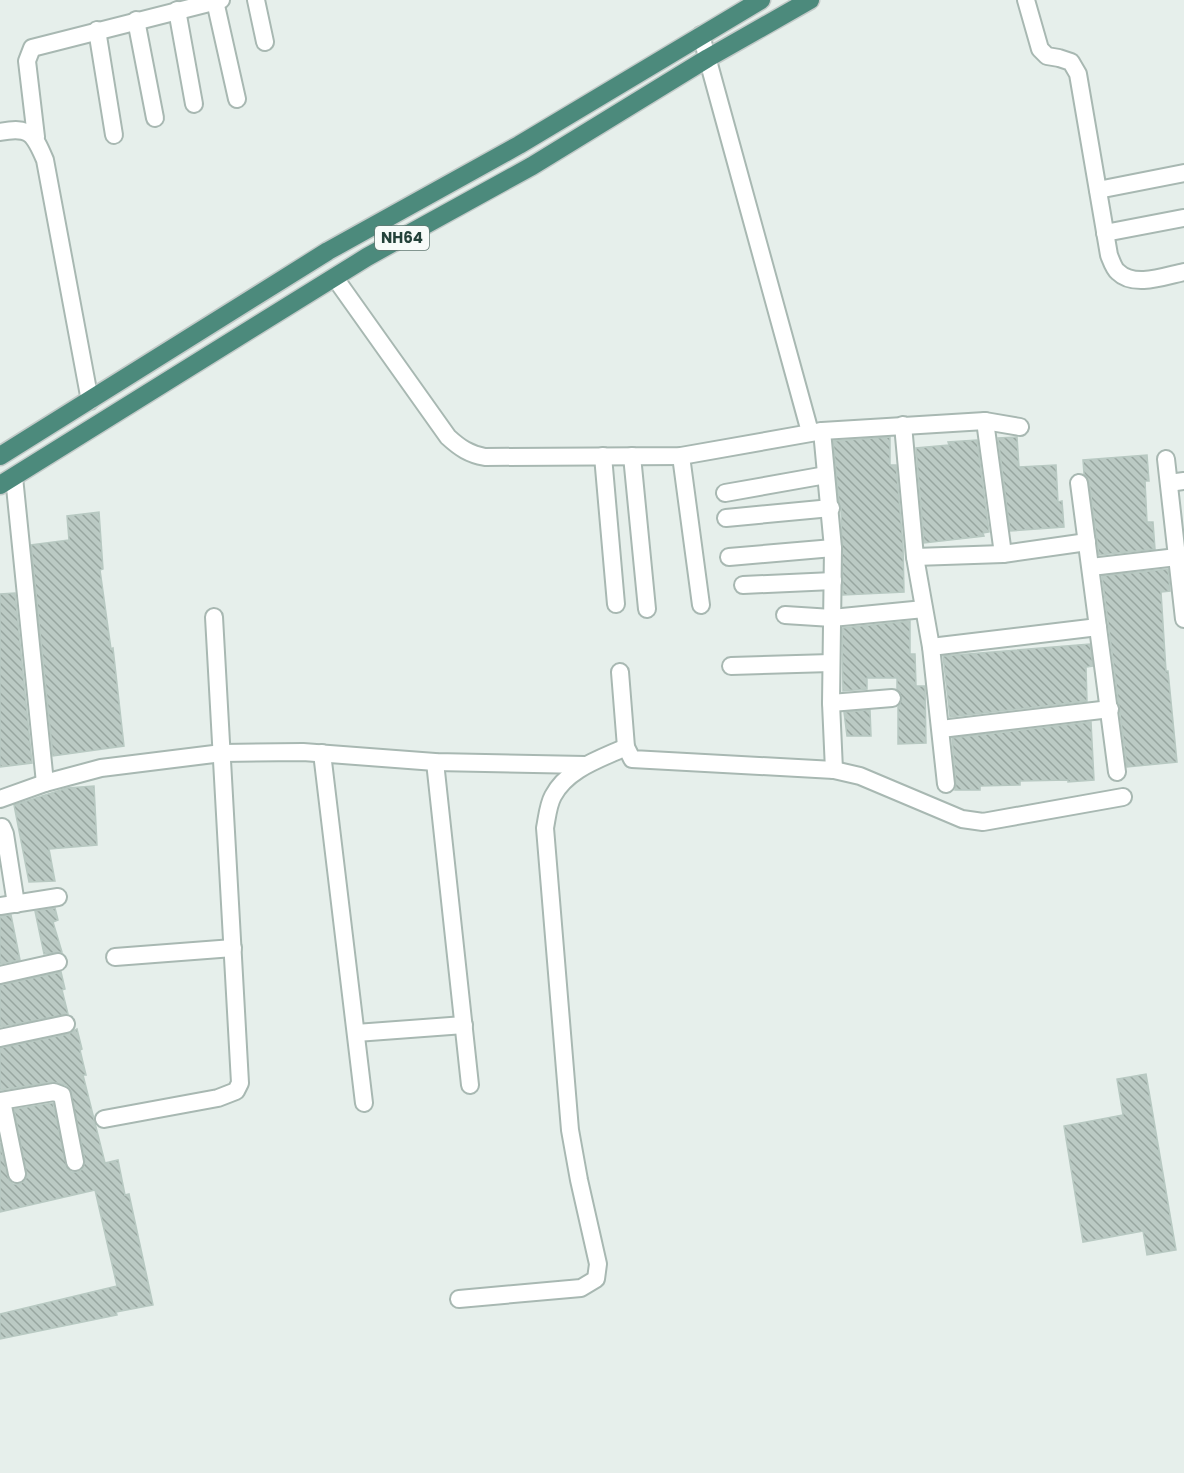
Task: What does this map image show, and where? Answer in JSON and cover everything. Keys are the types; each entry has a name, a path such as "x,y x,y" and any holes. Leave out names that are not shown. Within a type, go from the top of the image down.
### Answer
{"highway":[{"name":"NH64","path":"0,456 328,251 519,145 761,0"},
{"name":"NH64","path":"7,481 367,257 532,166 708,58 810,0"}],"street":[{"path":"256,0 265,42"},
{"path":"1026,0 1040,49 1047,56 1059,57 1071,62 1078,74 1108,255 1117,272 1130,278 1143,280 1184,272"},
{"path":"90,400 45,160 36,137 27,61 32,48 218,1 237,99"},
{"path":"177,10 194,104"},
{"path":"136,20 155,118"},
{"path":"98,30 114,135"},
{"path":"701,34 816,432 826,475 831,508 833,548 831,703 834,770"},
{"path":"0,132 23,129 36,137"},
{"path":"1098,190 1184,173"},
{"path":"1105,233 1184,218"},
{"path":"335,278 448,437 461,449 473,455 485,457 681,456 816,432 985,421 1020,427"},
{"path":"985,421 1003,554"},
{"path":"903,425 915,557 931,647 946,784"},
{"path":"603,456 616,604"},
{"path":"632,456 647,609"},
{"path":"681,456 700,605"},
{"path":"1166,459 1176,482 1179,530 1177,557 1184,620"},
{"path":"725,493 826,475"},
{"path":"7,481 45,783"},
{"path":"1079,483 1117,772"},
{"path":"726,518 831,508"},
{"path":"915,557 1003,554 1087,542"},
{"path":"729,557 833,548"},
{"path":"1091,567 1177,557"},
{"path":"743,585 832,581"},
{"path":"784,615 832,618 924,609"},
{"path":"104,1119 218,1098 236,1090 240,1083 214,617"},
{"path":"931,647 1098,627"},
{"path":"731,666 831,663"},
{"path":"620,672 626,747 632,759 834,770 860,776 962,819 983,822 1123,798"},
{"path":"831,703 892,698"},
{"path":"941,729 1110,710"},
{"path":"459,1299 581,1288 596,1279 598,1264 570,1130 545,828 552,798 563,781 585,765 626,747"},
{"path":"0,799 45,783 100,768 222,753 284,751 435,762 585,765"},
{"path":"322,753 364,1103"},
{"path":"435,762 470,1085"},
{"path":"2,827 5,834 8,905 58,897"},
{"path":"115,957 232,948"},
{"path":"0,975 58,962"},
{"path":"0,1038 66,1024"},
{"path":"356,1033 464,1025"},
{"path":"17,1174 1,1101 54,1092 62,1095 75,1162"}],"building":[{"path":"890,437 890,465 896,465 903,545 904,592 843,595 841,508 833,441"},
{"path":"1017,437 1019,467 1056,465 1058,502 1062,501 1064,527 1010,531 998,438"},
{"path":"977,440 989,532 983,533 984,536 924,543 916,448"},
{"path":"1147,455 1149,481 1145,481 1147,522 1153,522 1155,549 1099,555 1089,482 1084,474 1083,460"},
{"path":"99,512 103,569 100,570 111,649 113,648 124,746 53,756 31,545 69,540 67,516"},
{"path":"1168,569 1170,591 1161,592 1166,671 1168,671 1177,762 1127,767 1102,576"},
{"path":"15,593 32,763 0,767 0,594"},
{"path":"910,621 910,654 915,654 916,686 925,686 926,743 898,744 898,707 902,698 897,689 897,678 867,678 867,689 843,691 842,628"},
{"path":"1090,644 1093,666 1086,667 1087,701 950,717 943,656"},
{"path":"870,710 871,736 847,736 844,712"},
{"path":"1091,722 1094,780 1020,781 1020,785 980,786 980,790 955,790 952,738"},
{"path":"94,786 97,845 49,849 55,881 29,882 14,805 67,788"},
{"path":"55,908 58,920 53,922 62,952 44,954 35,911"},
{"path":"11,915 20,960 0,964 0,916"},
{"path":"61,972 65,989 62,990 68,1014 0,1027 0,985"},
{"path":"77,1029 86,1075 83,1075 105,1163 118,1160 125,1195 129,1194 153,1305 116,1312 117,1315 0,1339 0,1314 117,1286 95,1190 0,1212 0,1143 9,1180 13,1184 20,1184 27,1177 14,1109 53,1103 67,1168 71,1172 78,1172 85,1161 70,1089 66,1085 53,1082 0,1090 0,1048 68,1034"},
{"path":"1146,1074 1176,1250 1147,1255 1143,1231 1083,1242 1064,1126 1123,1115 1117,1079"}]}
